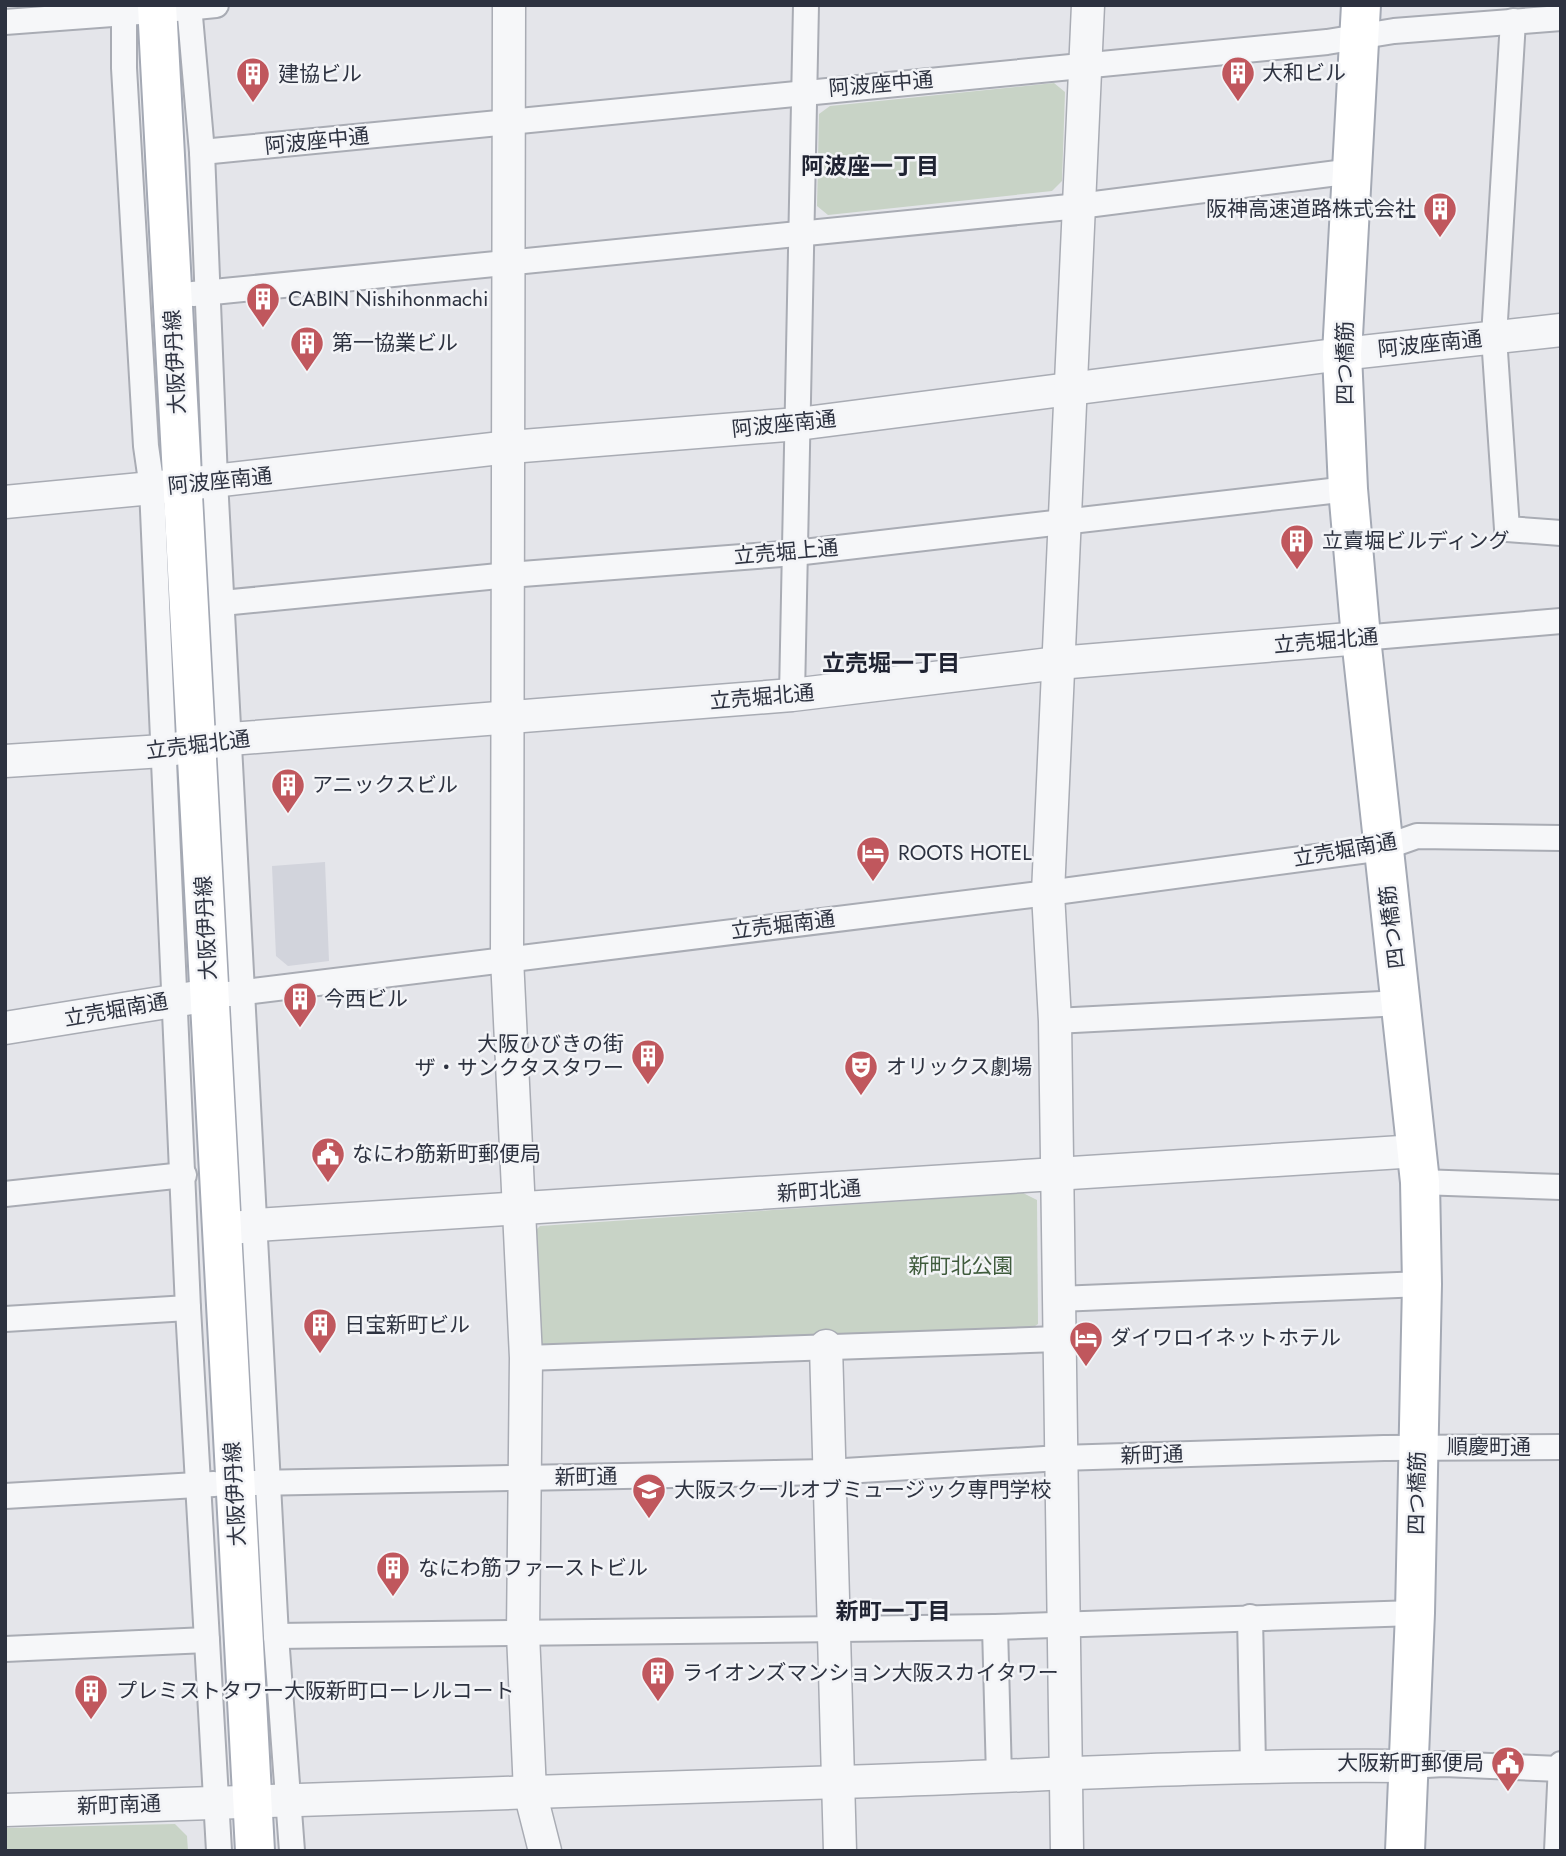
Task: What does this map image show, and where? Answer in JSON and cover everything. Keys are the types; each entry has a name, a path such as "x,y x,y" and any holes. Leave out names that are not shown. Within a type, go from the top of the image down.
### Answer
{"main road":[{"name":"大阪伊丹線","path":"157,8 189,294 184,484 209,996 238,1227 234,1483 247,1800 255,1851"},
{"name":"四つ橋筋","path":"1361,21 1342,354 1348,489 1382,848 1419,1167 1422,1284 1415,1613 1405,1851"}],"street":[{"path":"5,22 216,5"},
{"path":"509,5 507,958 526,1358 523,1634 530,1792 545,1851"},
{"path":"792,695 806,5"},
{"path":"1067,1851 1057,1339 1055,1021 1048,893 1088,5"},
{"path":"157,8 201,152 189,294 1079,206 1353,171"},
{"path":"157,8 124,68 146,446 184,484 222,603 196,745"},
{"name":"阿波座中通","path":"201,152 1086,64 1361,21 1513,21 1561,18"},
{"path":"1513,21 1494,337 1507,529 1561,533"},
{"name":"阿波座南通","path":"5,502 510,447 798,424 1342,354 1561,330"},
{"name":"立売堀上通","path":"222,603 509,575 795,553 1348,489"},
{"name":"立売堀北通","path":"5,761 792,695 1058,663 1561,621"},
{"name":"立売堀南通","path":"5,1028 209,996 1048,893 1382,848 1417,836 1561,838"},
{"path":"209,996 184,1175 188,1308 276,1636 247,1800 219,1851"},
{"path":"1055,1021 1401,1003"},
{"path":"1419,1167 1561,1187"},
{"name":"新町北通","path":"238,1227 1057,1176 1419,1167"},
{"path":"5,1194 184,1175"},
{"path":"1058,1299 1422,1284"},
{"path":"5,1319 188,1308"},
{"path":"526,1358 1057,1339"},
{"path":"826,1346 840,1851"},
{"name":"新町通","path":"5,1496 234,1483 828,1472 1060,1458 1418,1447"},
{"name":"順慶町通","path":"1418,1447 1561,1447"},
{"path":"234,1483 206,1640 247,1800 292,1851"},
{"path":"276,1636 995,1627 1063,1622 1415,1613"},
{"path":"1250,1618 1253,1765"},
{"path":"995,1627 999,1777"},
{"path":"5,1649 206,1640"},
{"path":"1557,1851 1561,1763"},
{"path":"1408,1766 1444,1764 1560,1769"},
{"name":"新町南通","path":"5,1810 1066,1775 1253,1765 1408,1766"}],"shaded area":[{"path":"325,862 329,961 288,966 276,956 272,866"}],"green space":[{"path":"1054,83 1065,92 1062,181 1052,191 828,215 817,206 819,114 830,106"},
{"name":"新町北公園","path":"1023,1193 1037,1200 1038,1324 1028,1331 546,1350 534,1341 532,1234 540,1226"},
{"path":"175,1824 187,1836 188,1851 5,1851 5,1828"}],"place":[{"name":"大和ビル","path":"1238,103"},
{"name":"建協ビル","path":"253,104"},
{"name":"阪神高速道路株式会社","path":"1440,239"},
{"name":"CABIN Nishihonmachi","path":"263,329"},
{"name":"第一協業ビル","path":"307,373"},
{"name":"立賣堀ビルディング","path":"1297,571"},
{"name":"アニックスビル","path":"288,815"},
{"name":"ROOTS HOTEL","path":"873,883"},
{"name":"今西ビル","path":"300,1029"},
{"name":"大阪ひびきの街 ザ・サンクタスタワー","path":"648,1086"},
{"name":"オリックス劇場","path":"861,1097"},
{"name":"なにわ筋新町郵便局","path":"328,1184"},
{"name":"日宝新町ビル","path":"320,1355"},
{"name":"ダイワロイネットホテル","path":"1086,1368"},
{"name":"大阪スクールオブミュージック専門学校","path":"649,1520"},
{"name":"なにわ筋ファーストビル","path":"393,1598"},
{"name":"ライオンズマンション大阪スカイタワー","path":"658,1703"},
{"name":"プレミストタワー大阪新町ローレルコート","path":"91,1721"},
{"name":"大阪新町郵便局","path":"1508,1793"}],"district":[{"name":"阿波座一丁目","path":"870,166"},
{"name":"立売堀一丁目","path":"891,663"},
{"name":"新町一丁目","path":"893,1611"}]}
